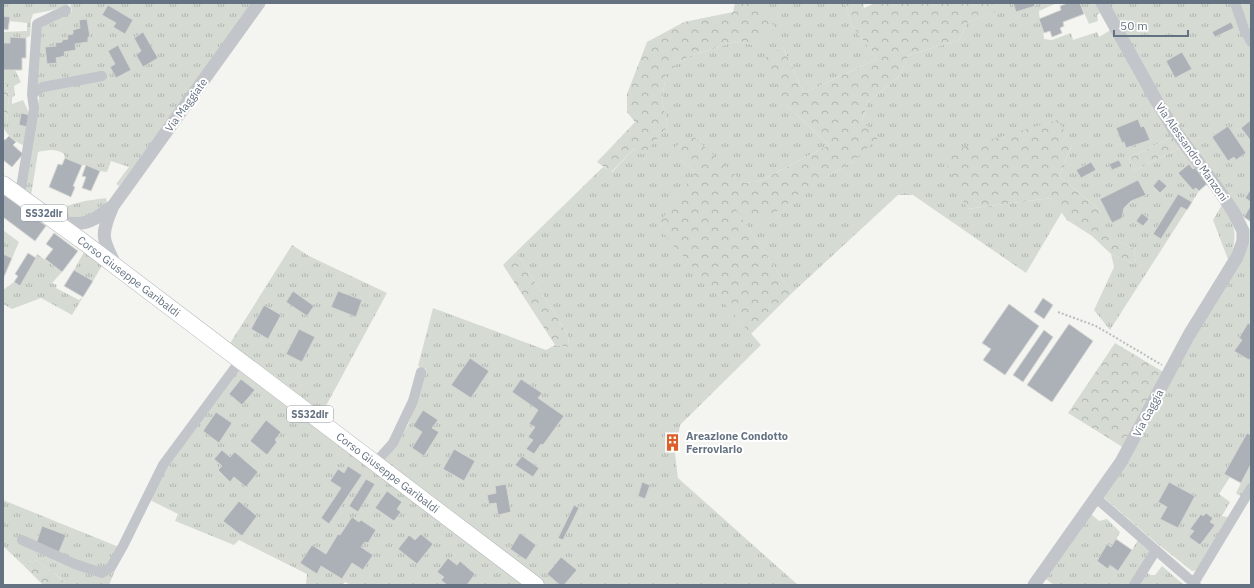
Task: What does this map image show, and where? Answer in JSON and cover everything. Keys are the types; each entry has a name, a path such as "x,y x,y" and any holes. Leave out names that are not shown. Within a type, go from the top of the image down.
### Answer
{"main road":[{"name":"Corso Giuseppe Garibaldi","path":"3,184 85,243 536,585"}],"street":[{"name":"Via Maggiate","path":"104,231 113,206 259,3"},
{"name":"Via Alessandro Manzoni","path":"1102,3 1173,128 1247,229"},
{"path":"1235,3 1244,29 1251,42"},
{"path":"17,194 21,188 34,109 32,94 37,24 66,10"},
{"path":"32,94 43,87 102,76"},
{"name":"Via Maggiate","path":"56,222 63,224 93,220 113,206"},
{"path":"93,220 86,232 85,243 96,238 104,231"},
{"name":"Via Gaggia","path":"1034,585 1121,462 1189,335 1237,257 1247,229"},
{"path":"104,231 106,246 116,267"},
{"path":"22,540 75,564 102,573 111,567 163,465 240,360"},
{"path":"375,463 393,443 413,401 421,372"},
{"path":"1096,498 1195,584 1251,488"},
{"path":"1134,585 1156,550"}],"path":[{"path":"1058,312 1096,326 1170,371"}],"green space":[{"path":"3,3 253,3 119,186 116,184 129,167 111,161 107,172 100,171 65,158 64,154 61,152 48,150 38,152 31,196 24,191 39,98 36,82 40,27 72,11 70,4 53,10 33,14 30,36 26,38 10,37 10,43 3,43 3,32 27,31 27,23 9,21 10,17 3,16"},
{"path":"735,3 762,3 762,12 776,28 754,45 737,41 690,56 680,61 666,74 662,100 668,126 643,155 634,149 611,172 597,162 635,122 627,112 627,94 647,42 684,22 733,12"},
{"path":"762,3 845,3 851,24 877,59 804,93 783,47 785,104 829,145 760,181 744,183 679,158 695,172 658,226 761,345 680,425 675,454 678,478 798,585 546,585 382,460 396,445 408,425 423,381 426,369 418,366 433,308 546,350 555,345 569,347 568,335 516,252 603,167 612,172 634,149 643,154 668,126 662,100 666,73 680,61 690,56 737,41 754,45 762,12"},
{"path":"845,3 863,3 864,8 875,3 990,3 997,11 968,22 959,40 909,55 899,76 868,101 862,121 879,137 854,161 824,178 776,212 758,221 735,208 792,293 751,334 657,226 695,172 679,158 676,146 693,136 744,183 760,181 829,145 785,104 765,58 783,47 804,93 877,59 851,24"},
{"path":"990,3 1057,3 1039,11 1044,39 1052,40 1071,33 1073,40 1097,32 1099,37 1112,29 1174,136 1129,158 1133,171 1182,147 1209,182 1199,191 1110,330 1094,310 1114,267 1111,254 1136,265 1134,249 1101,232 1102,212 1059,176 1072,145 967,209 1051,198 1062,212 1026,273 913,195 898,195 792,293 734,207 824,178 854,161 862,121 868,101 899,76 909,55 959,40 968,22 996,11"},
{"path":"1080,3 1095,3 1100,13 1097,15 1098,21 1089,24"},
{"path":"1106,3 1233,3 1251,44 1251,222 1240,214 1184,138"},
{"path":"1236,3 1251,3 1251,39"},
{"path":"3,70 15,70 21,82 14,86 15,95 12,98 12,104 23,100 30,115 25,146 13,139 4,129 3,130 3,124 7,122 9,96 3,77"},
{"path":"3,77 9,96 7,122 3,124"},
{"path":"1058,120 1072,145 1059,176 1102,212 1102,232 1134,249 1136,265 1111,254 1092,236 1067,220 1051,198 967,209 942,154"},
{"path":"1174,136 1182,147 1133,171 1129,158"},
{"path":"106,198 107,203 86,220 56,217 55,209 85,201"},
{"path":"1223,203 1231,219 1234,232 1234,245 1229,262 1213,220"},
{"path":"3,230 19,242 12,258 3,254"},
{"path":"1251,241 1251,482 1242,497 1236,493 1241,483 1230,477 1219,494 1230,502 1222,516 1228,517 1198,570 1192,571 1154,541 1103,497 1130,454 1207,316"},
{"path":"292,245 309,256 387,293 321,415 229,345"},
{"path":"84,252 103,264 93,281 74,270"},
{"path":"516,252 568,335 569,347 555,345 503,265"},
{"path":"37,254 62,272 52,283 57,285 56,288 79,300 83,297 72,315 41,298 12,309 3,304 3,290 14,282 20,286"},
{"path":"1115,343 1165,373 1124,448 1068,413"},
{"path":"240,367 526,585 351,585 345,582 343,585 308,585 306,584 307,574 239,540 234,545 175,521 178,514 148,499 167,465"},
{"path":"3,500 124,549 109,585 65,585 65,582 36,560 23,565 3,546"},
{"path":"1091,514 1099,521 1107,519 1120,532 1116,540 1132,550 1138,540 1152,552 1130,585 1054,585 1043,577"},
{"path":"36,560 66,583 65,585 43,585 23,565"},
{"path":"1162,566 1184,585 1138,585 1146,572 1151,575 1155,575"}],"building":[{"path":"1013,3 1034,3 1035,6 1016,12"},
{"path":"1068,3 1080,3 1084,14 1063,22 1064,26 1060,28 1062,33 1052,37 1050,31 1044,33 1039,19 1061,10 1060,6"},
{"path":"108,5 133,20 125,34 113,27 116,23 102,15"},
{"path":"3,16 10,17 8,30 3,29"},
{"path":"87,19 90,37 88,37 88,42 75,44 76,50 64,52 65,56 56,58 57,63 47,64 45,47 56,46 55,43 68,39 67,35 73,34 73,30 80,28 79,20"},
{"path":"1231,22 1234,28 1215,37 1212,32"},
{"path":"143,32 158,58 143,67 136,55 141,51 134,38"},
{"path":"10,37 26,38 26,58 22,58 22,70 3,70 3,43 10,43"},
{"path":"118,45 131,70 116,78 110,67 115,64 108,51"},
{"path":"1182,52 1192,69 1175,78 1166,61"},
{"path":"21,113 30,115 28,127 19,125"},
{"path":"1138,119 1141,127 1144,126 1150,140 1126,148 1124,142 1122,143 1116,128"},
{"path":"1251,120 1251,141 1241,128"},
{"path":"1228,126 1246,153 1236,160 1234,157 1228,161 1212,137"},
{"path":"9,136 16,142 13,145 23,154 12,167 3,160 3,139 5,140"},
{"path":"65,158 82,165 73,186 75,187 71,197 49,187 58,164 62,165"},
{"path":"1119,160 1122,166 1112,170 1109,164"},
{"path":"1091,162 1096,170 1081,178 1076,170"},
{"path":"1189,164 1193,169 1196,167 1209,182 1199,191 1196,188 1193,190 1178,173"},
{"path":"86,165 100,171 91,191 82,188 86,177 82,176"},
{"path":"1159,179 1167,186 1160,193 1153,186"},
{"path":"1138,180 1146,195 1131,201 1124,208 1122,218 1112,223 1100,199"},
{"path":"1251,189 1251,202 1245,198"},
{"path":"3,194 46,226 35,241 3,217"},
{"path":"1178,194 1192,202 1187,210 1181,207 1161,239 1153,234"},
{"path":"1251,205 1251,222 1244,217"},
{"path":"1142,213 1149,219 1143,226 1136,221"},
{"path":"54,233 78,251 62,272 45,259 53,249 46,244"},
{"path":"28,253 36,258 20,286 14,282 18,276 15,274"},
{"path":"3,254 12,258 3,279"},
{"path":"74,270 93,281 83,297 64,286"},
{"path":"293,291 314,306 307,316 286,302"},
{"path":"338,291 362,300 356,317 331,307"},
{"path":"1043,298 1053,305 1044,319 1034,312"},
{"path":"1009,304 1039,326 1005,375 983,360 991,349 982,343"},
{"path":"264,305 281,315 268,339 251,329"},
{"path":"1248,323 1251,325 1251,357 1249,360 1234,351 1242,340 1239,338"},
{"path":"1069,324 1093,341 1052,402 1027,385"},
{"path":"299,329 315,337 302,362 286,354"},
{"path":"1044,330 1053,337 1023,382 1013,375"},
{"path":"470,358 489,371 471,398 451,385"},
{"path":"241,379 255,390 242,405 229,394"},
{"path":"521,379 542,393 538,398 564,416 543,445 541,444 534,454 526,449 533,440 528,437 535,427 529,424 538,410 512,392"},
{"path":"423,410 438,420 432,428 439,432 424,456 412,448 422,432 413,426"},
{"path":"216,412 232,423 219,443 203,431"},
{"path":"266,420 281,432 275,440 277,442 267,455 250,441"},
{"path":"1247,433 1251,435 1251,464 1241,483 1224,474"},
{"name":"Areazione Condotto Ferroviario","path":"673,439 676,442 673,445 670,442"},
{"path":"454,449 475,461 464,481 443,469"},
{"path":"222,450 230,457 235,452 258,472 246,487 234,477 230,482 218,470 222,466 214,459"},
{"path":"522,456 539,468 533,477 515,465"},
{"path":"348,466 362,475 329,524 321,518 341,488 330,481 338,469 344,473"},
{"path":"366,479 375,484 358,512 349,506"},
{"path":"642,482 650,485 645,499 638,496"},
{"path":"1169,482 1195,496 1178,528 1160,519 1167,507 1158,502"},
{"path":"506,484 511,512 498,515 496,503 489,504 487,495 496,493 495,486"},
{"path":"387,491 402,502 397,509 401,512 394,521 375,508"},
{"path":"239,501 257,516 242,536 223,521"},
{"path":"574,505 579,508 563,540 558,538"},
{"path":"1206,513 1213,518 1210,522 1215,525 1200,545 1189,537 1194,531 1190,529 1201,514 1203,516"},
{"path":"352,517 359,522 361,520 376,530 368,543 365,542 361,547 373,555 363,570 352,563 342,579 321,566 317,574 300,563 312,545 326,554 338,534 340,535"},
{"path":"42,526 66,535 59,552 36,544"},
{"path":"520,533 536,545 526,560 510,549"},
{"path":"421,534 433,544 417,564 398,549 409,535 415,540"},
{"path":"1116,539 1132,550 1118,571 1110,565 1108,569 1097,561 1107,544 1111,547"},
{"path":"561,557 577,570 564,585 560,585 547,574"},
{"path":"448,558 457,565 460,561 475,574 467,585 447,585 441,580 444,577 437,572"}],"place":[{"name":"Areazione Condotto Ferroviario","path":"673,442"}]}
